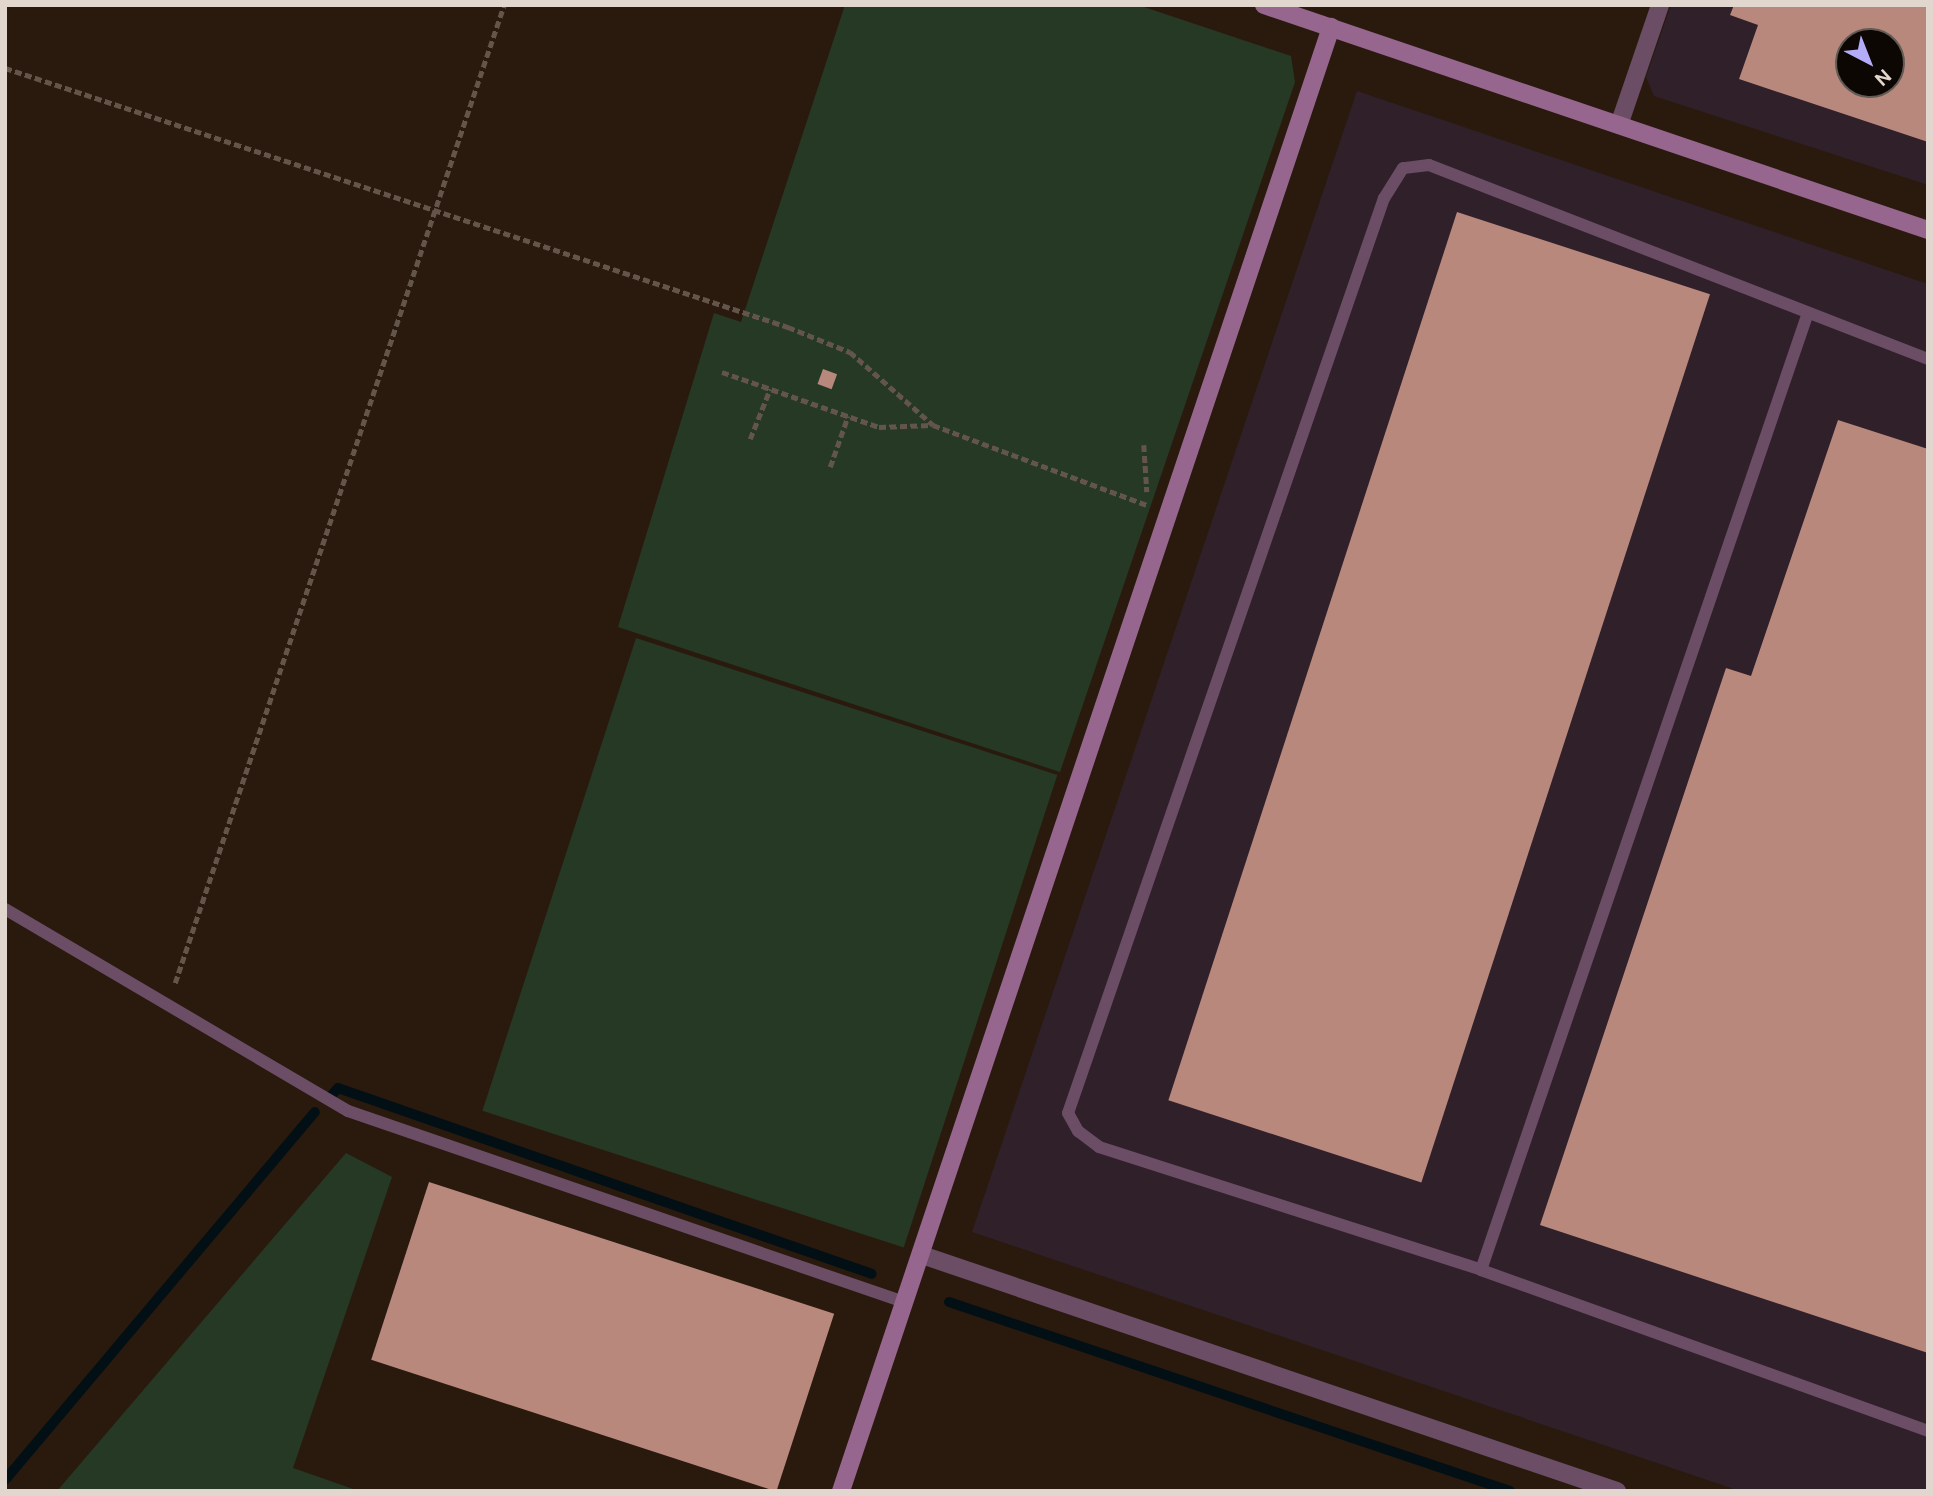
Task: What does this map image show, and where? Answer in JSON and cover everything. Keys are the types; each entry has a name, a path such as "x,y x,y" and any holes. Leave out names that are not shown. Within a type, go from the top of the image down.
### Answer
{"street":[{"path":"1264,5 1928,230"},
{"path":"1619,125 1660,5"},
{"path":"841,1491 1331,27"},
{"path":"922,1255 1617,1491"}],"lane":[{"path":"1928,359 1429,165 1403,168 1384,198 1068,1113 1079,1131 1099,1147 1481,1270 1928,1431"},
{"path":"1481,1270 1808,313"},
{"path":"5,909 348,1111 904,1302"}],"path":[{"path":"168,1005 504,5"},
{"path":"5,68 732,309 850,352 933,425 1149,506 1144,445"},
{"path":"722,372 879,427 933,425"},
{"path":"750,439 769,389"},
{"path":"830,467 848,416"}],"shaded area":[{"path":"1671,5 1928,5 1928,185 1654,96 1646,77"},
{"path":"1357,91 1928,284 1928,1491 1740,1491 972,1232"}],"green space":[{"path":"845,5 1138,5 1291,56 1295,82 1060,772 618,627 714,313 741,322"},
{"path":"636,638 1057,775 904,1248 482,1111"},
{"path":"346,1153 392,1177 293,1468 359,1491 57,1491"}],"building":[{"path":"1734,5 1928,5 1928,142 1739,79 1758,25 1730,15"},
{"path":"1457,212 1710,294 1421,1182 1168,1100"},
{"path":"823,369 837,374 832,389 818,384"},
{"path":"1838,420 1928,449 1928,1353 1540,1225 1726,668 1751,676"},
{"path":"429,1182 834,1314 777,1491 371,1360"}],"waterway":[{"path":"329,1098 338,1088 872,1274"},
{"path":"5,1480 315,1112"},
{"path":"949,1302 1510,1491"}]}
